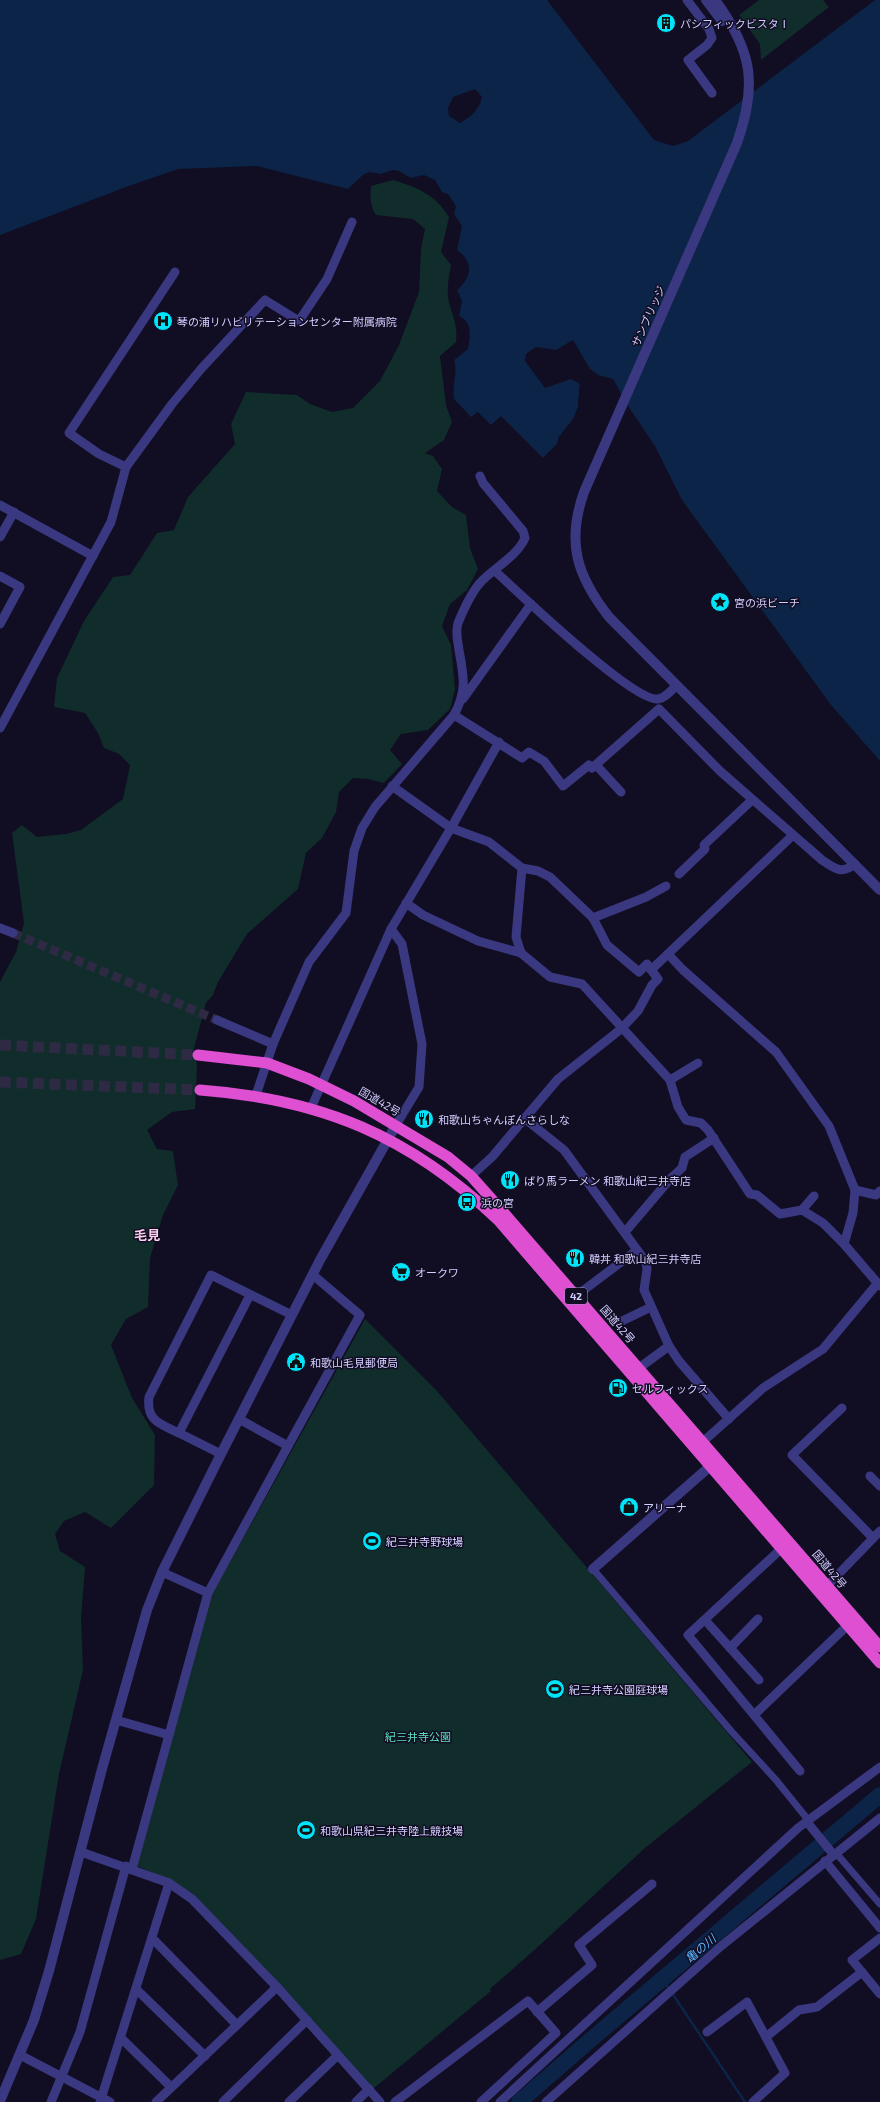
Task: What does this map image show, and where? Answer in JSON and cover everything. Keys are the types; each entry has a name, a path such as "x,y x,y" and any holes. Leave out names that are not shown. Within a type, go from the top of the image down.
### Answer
{"highway":[{"name":"国道42号","path":"198,1055 267,1063 322,1085 396,1125 448,1157 471,1176 639,1368 781,1549 880,1663"},
{"name":"国道42号","path":"200,1090 256,1095 311,1108 388,1139 417,1155 447,1176 498,1220 699,1445"},
{"name":"国道42号","path":"714,1463 827,1586 880,1647"}],"street":[{"path":"688,0 709,29 712,38 707,45 688,60 712,93"},
{"path":"706,0 733,36 747,61"},
{"path":"715,0 733,28 747,61"},
{"name":"サンブリッジ","path":"747,61 750,90 748,107 737,143 579,505 574,542 576,556 584,581 609,617 880,890"},
{"path":"0,728 112,522 126,467 186,386 265,300 299,321 327,279 352,222"},
{"path":"126,467 99,454 69,433 175,272"},
{"path":"462,700 464,684 456,634 458,624 479,584 495,571 520,545 525,535 482,483 480,476"},
{"path":"0,505 93,556"},
{"path":"0,537 14,512"},
{"path":"495,571 604,668 649,696 658,699"},
{"path":"0,576 20,587 0,624"},
{"path":"256,1095 273,1044 309,962 346,913 354,851 362,828 375,807 392,786 454,715 462,700 531,604"},
{"path":"658,699 676,686"},
{"path":"658,699 659,709 698,751 822,860 834,869 845,871 854,864"},
{"path":"454,715 500,742 522,758 529,752 544,761 563,786 589,765 592,768 596,765 659,709"},
{"path":"311,1108 391,929 500,742"},
{"path":"596,765 621,792"},
{"path":"392,786 451,828 489,842 522,868 538,871 550,877 593,918 607,945 613,951 639,972 647,964 658,979 652,985 638,1011 621,1029 558,1079 492,1157 471,1176"},
{"path":"679,874 705,849 704,845 752,800"},
{"path":"651,970 793,835"},
{"path":"521,953 516,937 522,868"},
{"path":"593,918 646,897 666,886"},
{"path":"406,903 423,915 478,941 521,953 550,977 582,984 621,1029 670,1080 678,1107 686,1120 696,1120 701,1123 714,1138 750,1194 757,1195 780,1214 802,1210 814,1196"},
{"path":"0,928 13,932"},
{"path":"0,2101 34,2020 47,1978 147,1610 162,1572 313,1275 388,1139 419,1087 422,1044 402,944 391,929"},
{"path":"668,954 683,970 776,1052 829,1126 855,1190 853,1213 844,1244"},
{"path":"217,1020 273,1044"},
{"path":"670,1080 698,1063"},
{"path":"524,1118 564,1150 596,1196 625,1232 646,1262 647,1269 644,1290 669,1346 679,1361 729,1419"},
{"path":"625,1232 670,1179 682,1168 685,1157 714,1138"},
{"path":"855,1190 876,1196 880,1191"},
{"path":"699,1445 763,1388 823,1349 879,1285 844,1244 823,1223 802,1210"},
{"path":"576,1296 637,1250"},
{"path":"221,1454 156,1422 148,1409 149,1397 207,1282 211,1275 292,1315"},
{"path":"51,2102 80,2032 169,1735 208,1593 360,1315 313,1275"},
{"path":"179,1433 250,1295"},
{"path":"618,1323 651,1307"},
{"path":"639,1368 669,1346"},
{"path":"842,1408 792,1455 872,1538"},
{"path":"239,1419 288,1446"},
{"path":"714,1463 593,1569 727,1726 776,1780 833,1853 880,1904"},
{"path":"870,1476 880,1486"},
{"path":"827,1586 880,1531"},
{"path":"781,1549 688,1635 800,1771"},
{"path":"162,1572 208,1593"},
{"path":"705,1620 759,1680"},
{"path":"730,1648 758,1620"},
{"path":"754,1715 848,1625"},
{"path":"116,1720 169,1735"},
{"path":"500,2102 808,1822 880,1766"},
{"path":"546,2102 671,1990 833,1853 880,1818"},
{"path":"81,1852 169,1883 192,1899 277,1987 380,2102"},
{"path":"825,1860 880,1928"},
{"path":"20,2055 62,2076 104,2100 121,2038 169,1883"},
{"path":"537,2012 592,1965 579,1945 652,1884"},
{"path":"152,1938 237,2025"},
{"path":"880,1938 852,1960 880,1994"},
{"path":"766,2037 799,2010 817,2006 862,1972"},
{"path":"156,2102 277,1987"},
{"path":"136,1989 204,2056"},
{"path":"395,2102 528,2001 556,2033 481,2102"},
{"path":"707,2032 747,2002 785,2073 753,2102"},
{"path":"223,2102 307,2020"},
{"path":"121,2038 171,2087"},
{"path":"289,2102 338,2055"},
{"path":"356,2102 369,2089"}],"green space":[{"path":"759,0 823,0 829,7 761,60 760,44 739,15"},
{"path":"393,180 418,189 432,197 444,209 449,217 441,252 451,265 448,292 449,302 456,326 456,342 440,356 446,405 452,422 444,440 425,453 433,456 442,469 437,491 452,507 466,515 470,548 478,569 467,590 450,604 442,626 451,645 455,690 450,709 428,730 401,734 390,750 402,764 384,783 368,779 353,778 339,792 336,812 322,838 306,853 298,889 247,934 218,982 213,995 206,1003 194,1048 197,1066 195,1109 172,1112 147,1130 157,1149 173,1151 178,1185 163,1215 150,1258 148,1307 126,1319 111,1345 132,1398 155,1435 154,1485 111,1528 85,1512 64,1521 55,1534 60,1551 85,1567 81,1619 83,1670 59,1774 36,1919 21,1954 0,1960 0,982 16,952 24,923 12,833 22,825 37,837 66,834 81,830 123,799 130,765 119,754 104,748 98,733 85,713 54,707 57,678 84,621 113,577 130,575 157,533 174,530 188,497 235,444 231,424 246,392 297,395 310,404 332,412 353,408 380,381 399,345 419,292 421,249 425,229 413,219 376,215 371,201 371,186"},
{"name":"紀三井寺公園","path":"365,1319 437,1391 752,1762 645,1848 490,1989 491,1991 373,2089 169,1880 137,1866 207,1607 216,1587"}],"water":[{"path":"0,0 547,0 654,140 673,146 688,141 875,0 880,0 880,761 831,705 682,500 655,446 628,406 613,379 598,375 590,369 573,340 556,350 536,347 526,354 525,361 545,388 571,379 580,384 578,407 574,418 559,437 557,444 543,458 501,416 491,425 478,412 471,417 454,399 454,360 468,349 470,334 467,322 459,316 462,301 457,290 468,275 469,265 463,255 457,250 462,226 454,214 456,206 448,194 442,192 435,180 424,175 411,178 399,171 393,170 380,174 370,172 364,174 348,189 257,166 178,169 126,187 0,235","holes":["475,89 482,97 479,106 474,112 460,123 449,116 448,108 453,97"]}],"pier":[{"path":"580,381 582,383 581,396 576,419 561,438 559,445 544,460 543,458 557,444 559,437 574,418 578,407"}],"waterway":[{"name":"亀の川","path":"519,2102 880,1795"},
{"path":"662,1978 669,1989"},
{"path":"672,1993 745,2102"}],"tunnel":[{"path":"13,933 217,1020"},
{"path":"0,1045 198,1055"},
{"path":"0,1082 200,1090"}],"place":[{"name":"パシフィックビスタⅠ","path":"666,23"},
{"name":"琴の浦リハビリテーションセンター附属病院","path":"163,321"},
{"name":"宮の浜ビーチ","path":"720,602"},
{"name":"和歌山ちゃんぽんさらしな","path":"424,1119"},
{"name":"ばり馬ラーメン 和歌山紀三井寺店","path":"510,1180"},
{"name":"浜の宮","path":"467,1202"},
{"name":"韓丼 和歌山紀三井寺店","path":"575,1258"},
{"name":"オークワ","path":"401,1272"},
{"name":"和歌山毛見郵便局","path":"296,1362"},
{"name":"セルフィックス","path":"618,1388"},
{"name":"アリーナ","path":"629,1507"},
{"name":"紀三井寺野球場","path":"372,1541"},
{"name":"紀三井寺公園庭球場","path":"555,1689"},
{"name":"和歌山県紀三井寺陸上競技場","path":"306,1830"}],"district":[{"name":"毛見","path":"147,1235"}]}
